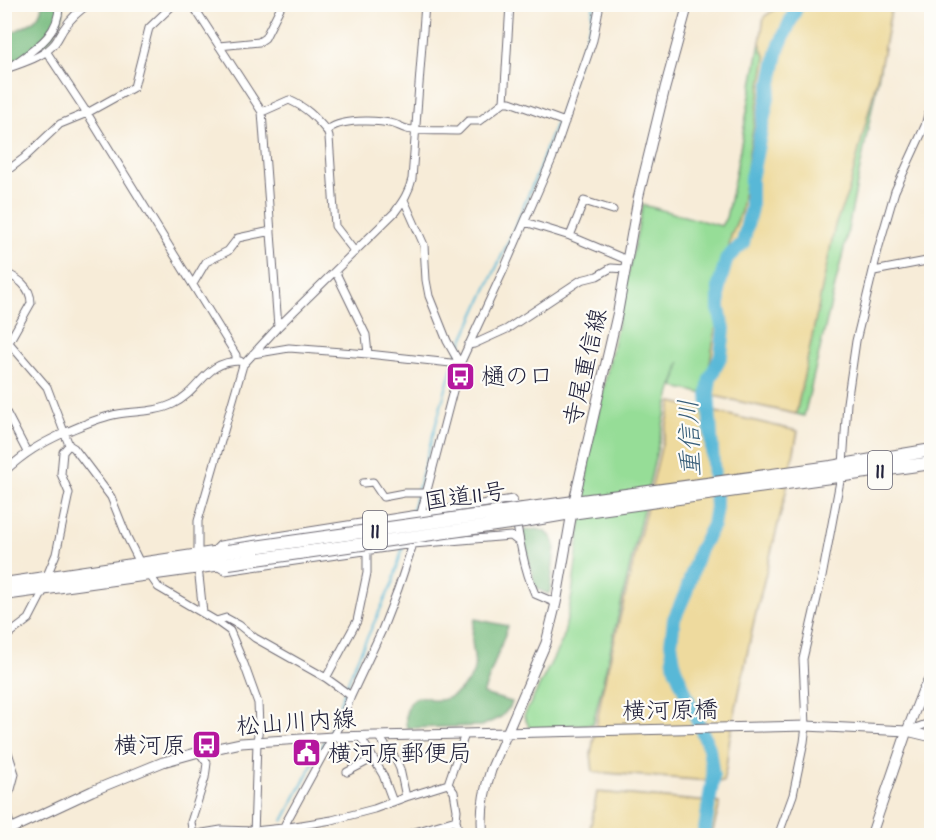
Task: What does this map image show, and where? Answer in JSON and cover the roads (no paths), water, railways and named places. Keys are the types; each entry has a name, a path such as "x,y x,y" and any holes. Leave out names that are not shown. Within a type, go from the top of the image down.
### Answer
{"highway":[{"name":"国道11号","path":"836,471 932,450"},
{"name":"国道11号","path":"4,594 140,563 198,561 836,471 932,463"},
{"name":"国道11号","path":"4,584 45,583 149,574 198,561"}],"main road":[{"name":"寺尾重信線","path":"483,836 482,814 485,788 546,643 556,603 572,507 615,322 638,199 688,4"},
{"path":"871,836 908,731 932,675"},
{"path":"806,726 908,731 932,737"},
{"name":"横河原橋","path":"535,732 806,726"},
{"name":"松山川内線","path":"8,831 92,790 163,762 241,743 333,737 535,732"}],"street":[{"path":"6,69 47,38 56,25 59,4"},
{"path":"6,69 26,63 54,45 63,28 89,4"},
{"path":"4,173 24,158 60,124 87,113 134,87 149,28 174,4"},
{"path":"192,4 262,112 278,327"},
{"path":"219,46 260,42 265,39 282,4"},
{"path":"203,614 198,561 198,521 240,370 278,327 395,212 404,200 412,179 425,4"},
{"path":"504,102 510,4"},
{"path":"282,830 342,720 398,589 413,544 460,363 552,159 593,40 600,4"},
{"path":"46,51 193,284 236,355 236,361"},
{"path":"778,836 793,795 800,765 806,726 803,659 822,578 856,341 895,191 928,127 932,99"},
{"path":"262,112 289,100 309,111 327,130 335,226 355,252"},
{"path":"327,130 330,126 370,120 395,124 407,129 458,131 468,122 479,121 504,102 510,102 565,122"},
{"path":"404,200 424,244 429,297 447,341 460,363"},
{"path":"570,236 584,201 613,210"},
{"path":"525,222 570,236 627,264"},
{"path":"193,284 206,262 228,251 238,238 271,231"},
{"path":"874,271 932,260"},
{"path":"468,345 507,329 581,280 627,264"},
{"path":"335,271 366,335 368,354"},
{"path":"4,272 24,284 31,297 31,303 7,339 47,387 69,445 74,448 111,497 140,563"},
{"path":"253,354 289,348 460,363"},
{"path":"4,472 27,452 47,440 102,418 173,404 215,367 227,362 246,361"},
{"path":"4,408 27,452"},
{"path":"4,638 28,619 56,554 69,493 62,474 62,459 63,452 69,445"},
{"path":"363,483 373,482 383,496 425,493"},
{"path":"520,543 512,536 413,544 225,571 213,559 220,545 513,499 524,562 535,594 556,603"},
{"path":"326,678 357,621 367,573 366,522"},
{"path":"149,574 158,587 230,631 244,664 258,703 254,833"},
{"path":"216,621 226,618 239,625 255,638 326,678 351,696"},
{"path":"908,731 932,722"},
{"path":"448,784 465,734"},
{"path":"360,736 383,776 393,802"},
{"path":"378,736 395,758 400,769 406,797"},
{"path":"4,740 15,774 4,804 8,831"},
{"path":"199,752 207,763 205,778 191,822 190,835 221,830 254,833 282,830 374,809 448,784"},
{"path":"347,772 372,759"},
{"path":"448,784 454,792 459,836"},
{"path":"401,836 456,820"}],"waterway":[{"path":"457,353 539,169 560,115 591,22 594,4"},
{"name":"重信川","path":"704,836 713,777 709,748 675,668 671,643 674,619 686,592 699,551 713,525 716,507 708,393 710,379 721,355 724,329 719,309 719,286 727,258 743,243 751,208 751,179 778,49 798,4"},
{"path":"411,514 453,364"},
{"path":"329,733 354,666 393,582 403,546"},
{"path":"283,821 325,740"},
{"path":"280,829 280,836"}],"place":[{"name":"樋の口","path":"460,376"},
{"name":"横河原","path":"207,745"},
{"name":"横河原郵便局","path":"307,753"}]}
